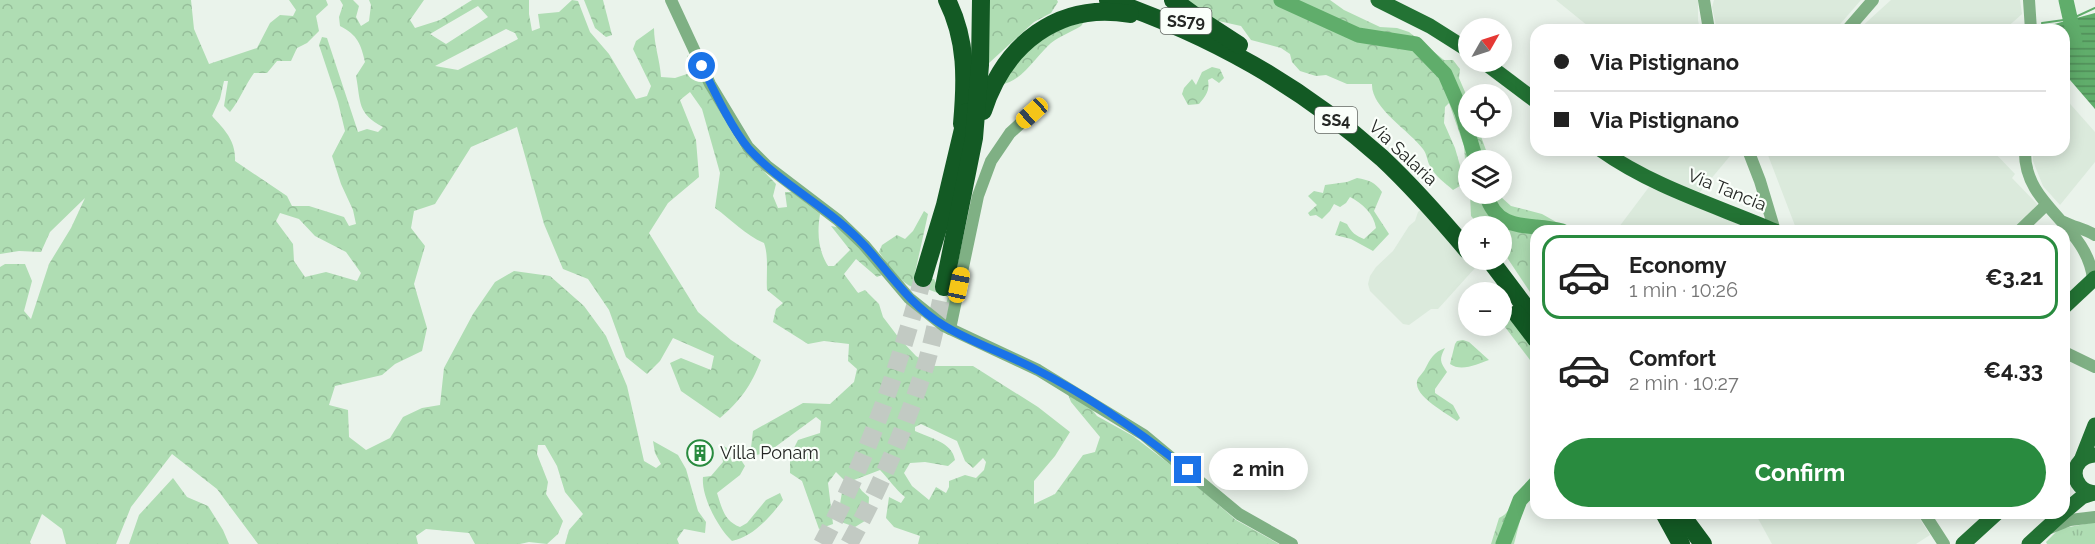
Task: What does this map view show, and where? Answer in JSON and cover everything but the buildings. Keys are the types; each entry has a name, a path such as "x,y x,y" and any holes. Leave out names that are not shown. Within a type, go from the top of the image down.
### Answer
{"highway":[{"path":"947,0 956,22 964,58 968,136"},
{"name":"SS4","path":"944,287 968,136 974,0"},
{"path":"968,136 980,65 981,0"},
{"name":"SS79","path":"1108,0 1175,25"},
{"name":"SS79","path":"1128,0 1172,15 1244,47"},
{"name":"SS4","path":"1173,0 1244,47"},
{"name":"SS4","path":"924,279 945,204 968,136 991,86 1018,48 1048,26 1086,14 1117,11 1175,25"},
{"name":"Via Salaria","path":"1175,25 1262,69 1338,122 1382,159 1423,199 1458,239"},
{"name":"Via Salaria","path":"1244,47 1266,59 1344,112 1391,151 1432,191 1458,221"},
{"path":"1484,270 1493,282"},
{"path":"1498,270 1530,313"},
{"path":"1512,307 1530,331"},
{"path":"1668,519 1682,544"},
{"path":"1670,519 1689,544"},
{"path":"1684,519 1703,544"}],"main road":[{"path":"1378,0 1430,26 1458,44"},
{"path":"1497,72 1530,96"},
{"name":"Via Tancia","path":"1610,156 1669,188 1760,225"},
{"path":"2070,302 2094,278"},
{"path":"2094,493 2079,485 2075,474 2085,459 2095,426"},
{"path":"2070,469 2085,459"},
{"path":"2070,506 2082,497 2094,493"},
{"path":"1963,544 1990,519"},
{"path":"2029,544 2056,519"}],"street":[{"path":"670,0 710,84 748,147 767,166 838,220 864,245 909,298 950,329 1038,370 1144,435 1239,514 1292,544"},
{"path":"1704,0 1707,24"},
{"path":"1852,24 1874,0"},
{"path":"2029,0 2031,24"},
{"path":"950,329 978,196 991,161 1010,133 1032,113"},
{"path":"1750,156 1773,225"},
{"path":"2026,156 2029,177 2046,205 2065,225"},
{"path":"2025,225 2046,205"},
{"path":"2058,218 2095,235"},
{"path":"2070,231 2095,254"},
{"path":"2079,240 2092,264 2094,278"},
{"path":"2070,355 2095,367"},
{"path":"2046,529 2070,520 2095,517"},
{"path":"1928,519 1944,544"}],"shaded area":[{"path":"1556,0 1698,0 1699,24 1586,24"},
{"path":"1714,0 1861,0 1840,24 1716,24 1712,7"},
{"path":"1891,0 2020,0 2022,14 2011,24 1865,24"},
{"path":"2095,13 2095,109 2070,80 2070,24 2054,24"},
{"path":"2070,104 2095,132 2095,162 2060,205 2043,186 2033,156 2070,156"},
{"path":"1621,156 1730,156 1700,192 1652,176"},
{"path":"1768,156 1998,156 2015,174 2012,178 2038,205 2017,225 1795,225"},
{"path":"1649,187 1740,225 1620,225"},
{"path":"1423,208 1458,252 1458,270 1473,270 1462,282 1458,282 1458,287 1438,309 1431,309 1409,325 1403,324 1370,291 1368,284 1376,267 1393,251 1409,226 1415,221 1418,212"},
{"path":"1758,519 1920,519 1930,535 1916,544 1772,544"}],"green space":[{"path":"0,0 191,0 194,29 209,64 257,48 270,23 280,15 293,16 296,10 289,0 326,0 328,5 316,16 319,31 307,43 297,48 291,61 277,61 267,73 254,73 230,112 224,106 228,81 224,81 220,99 212,116 232,142 235,161 287,196 292,206 309,206 344,217 349,226 356,224 353,210 332,156 345,131 319,45 322,37 327,38 358,132 367,129 378,132 383,127 364,112 356,76 365,62 358,41 340,26 339,17 343,5 340,0 353,0 359,6 356,17 361,26 369,21 371,5 369,0 424,0 410,20 415,28 440,20 472,0 529,0 532,31 540,28 538,14 559,12 572,0 578,1 590,32 609,54 636,99 647,96 651,86 633,49 636,41 654,28 661,77 675,78 690,73 687,56 691,54 707,90 742,149 776,184 773,196 778,208 787,207 785,192 792,192 820,214 819,241 828,266 834,266 850,250 831,226 841,228 854,240 882,275 877,277 856,259 844,274 858,293 865,290 879,304 883,317 916,356 932,366 973,366 1038,407 1070,432 1055,456 1034,481 1034,504 1055,494 1083,455 1095,452 1100,437 1071,402 1067,392 1090,407 1097,416 1133,436 1184,475 1236,520 1279,544 918,544 920,536 894,527 886,518 889,497 901,503 905,497 880,470 854,480 869,497 868,519 855,527 841,522 839,510 844,480 836,472 828,483 833,524 819,529 802,481 790,473 790,456 798,440 820,433 821,421 816,417 767,453 750,456 753,431 803,403 830,404 854,382 857,369 848,361 849,344 824,341 808,344 773,322 776,309 783,303 767,290 766,248 764,243 745,232 715,208 720,173 702,109 690,92 680,100 696,140 699,177 668,203 649,233 698,312 731,340 761,360 745,392 720,418 681,391 670,363 681,358 711,370 714,356 673,338 660,361 647,374 626,357 609,310 588,279 563,269 544,224 517,127 471,147 435,204 414,211 411,228 425,246 414,284 427,328 422,351 395,364 382,375 335,386 329,405 348,410 349,437 366,450 390,438 403,417 422,408 440,405 444,368 473,314 495,282 514,271 550,276 584,306 606,336 627,386 644,461 656,468 661,464 655,453 653,441 678,455 686,469 698,511 706,522 705,533 684,529 677,539 679,544 565,544 569,530 583,514 565,492 557,466 545,445 538,445 537,454 548,482 546,494 563,521 558,534 547,544 529,542 475,544 469,533 426,529 416,536 418,544 258,544 217,489 172,454 131,507 116,544 66,544 62,529 42,514 31,544 0,544 0,267 5,264 25,264 32,281 24,311 31,319 49,264 71,228 85,198 50,232 41,252 19,251 0,254","holes":["478,6 488,17 446,44 430,34","506,29 515,33 518,39 458,70 435,66","280,213 299,219 315,236 346,252 361,273 357,281 326,272 305,277 294,261 293,244 276,221","921,424 957,441 965,461 973,468 983,458 986,462 984,470 976,478 965,475 949,481 946,493 936,487 929,500 912,486 904,473 910,463 925,462 948,466 955,460 950,449 915,431 915,427"]},
{"path":"584,0 603,0 612,35 606,37 595,28"},
{"path":"986,0 1057,0 1058,2 1051,13 1034,22 989,63"},
{"path":"1185,0 1330,0 1344,10 1380,27 1397,28 1409,32 1444,60 1453,60 1458,66 1462,84 1458,84 1458,129 1449,103 1445,107 1444,123 1458,158 1458,187 1453,190 1440,179 1417,142 1392,119 1378,102 1373,93 1372,84 1347,84 1326,75 1316,76 1300,71 1292,62 1290,54 1281,48 1251,40 1241,26 1214,20"},
{"path":"1084,22 1051,43 1022,74 1008,83 1001,84 1027,49 1060,29"},
{"path":"1212,67 1220,69 1224,78 1219,83 1212,78 1208,80 1208,90 1199,104 1188,105 1182,94 1184,88 1192,79 1196,85 1202,72"},
{"path":"1461,138 1482,138 1486,150 1464,150"},
{"path":"1357,178 1371,182 1382,192 1374,211 1389,234 1373,251 1351,239 1335,235 1340,221 1364,239 1376,228 1370,214 1354,199 1350,197 1340,207 1334,204 1322,219 1316,215 1310,216 1308,213 1317,205 1308,196 1314,191 1323,193 1325,185"},
{"path":"1470,204 1509,204 1542,214 1561,225 1530,225 1530,292 1512,265 1512,216 1471,216"},
{"path":"924,211 928,214 915,273 918,278 934,279 937,285 962,263 946,318 938,312 946,304 948,297 917,285 914,288 908,285 894,273 879,252 882,245 897,235 905,239 913,231"},
{"path":"1512,319 1530,345 1530,360 1512,336"},
{"path":"1463,340 1469,342 1489,360 1464,367 1450,364 1455,344"},
{"path":"1445,348 1441,360 1447,372 1435,389 1435,393 1453,405 1460,418 1457,421 1426,399 1417,387 1418,379 1431,359"},
{"path":"720,444 727,448 732,462 741,460 745,466 740,475 717,493 724,513 730,521 740,527 747,523 766,500 780,493 783,500 754,531 732,541 721,528 712,511 703,485 703,477 711,476 723,462"},
{"path":"173,478 187,497 208,506 229,544 129,544 139,515"},
{"path":"1519,499 1524,505 1514,544 1491,544 1499,518"},
{"path":"2095,522 2095,544 2047,544 2046,542 2059,529"}],"waterway":[{"path":"1281,0 1358,35 1416,44 1445,74 1462,113 1473,150"},
{"path":"2066,0 2075,40"},
{"path":"2042,23 2071,19 2095,8"},
{"path":"1490,204 1499,216 1507,221 1530,227"},
{"path":"1503,544 1520,500 1530,489"}],"tunnel":[{"path":"822,544 854,479 880,414 923,278"},
{"path":"849,544 881,480 909,413 928,357 944,287"}],"place":[{"name":"Villa Ponam","path":"700,453"}],"route":[{"path":"702,66 710,84 748,147 767,166 838,220 864,245 909,298 929,315 944,326 1038,370 1073,390 1144,435 1188,470"}]}
